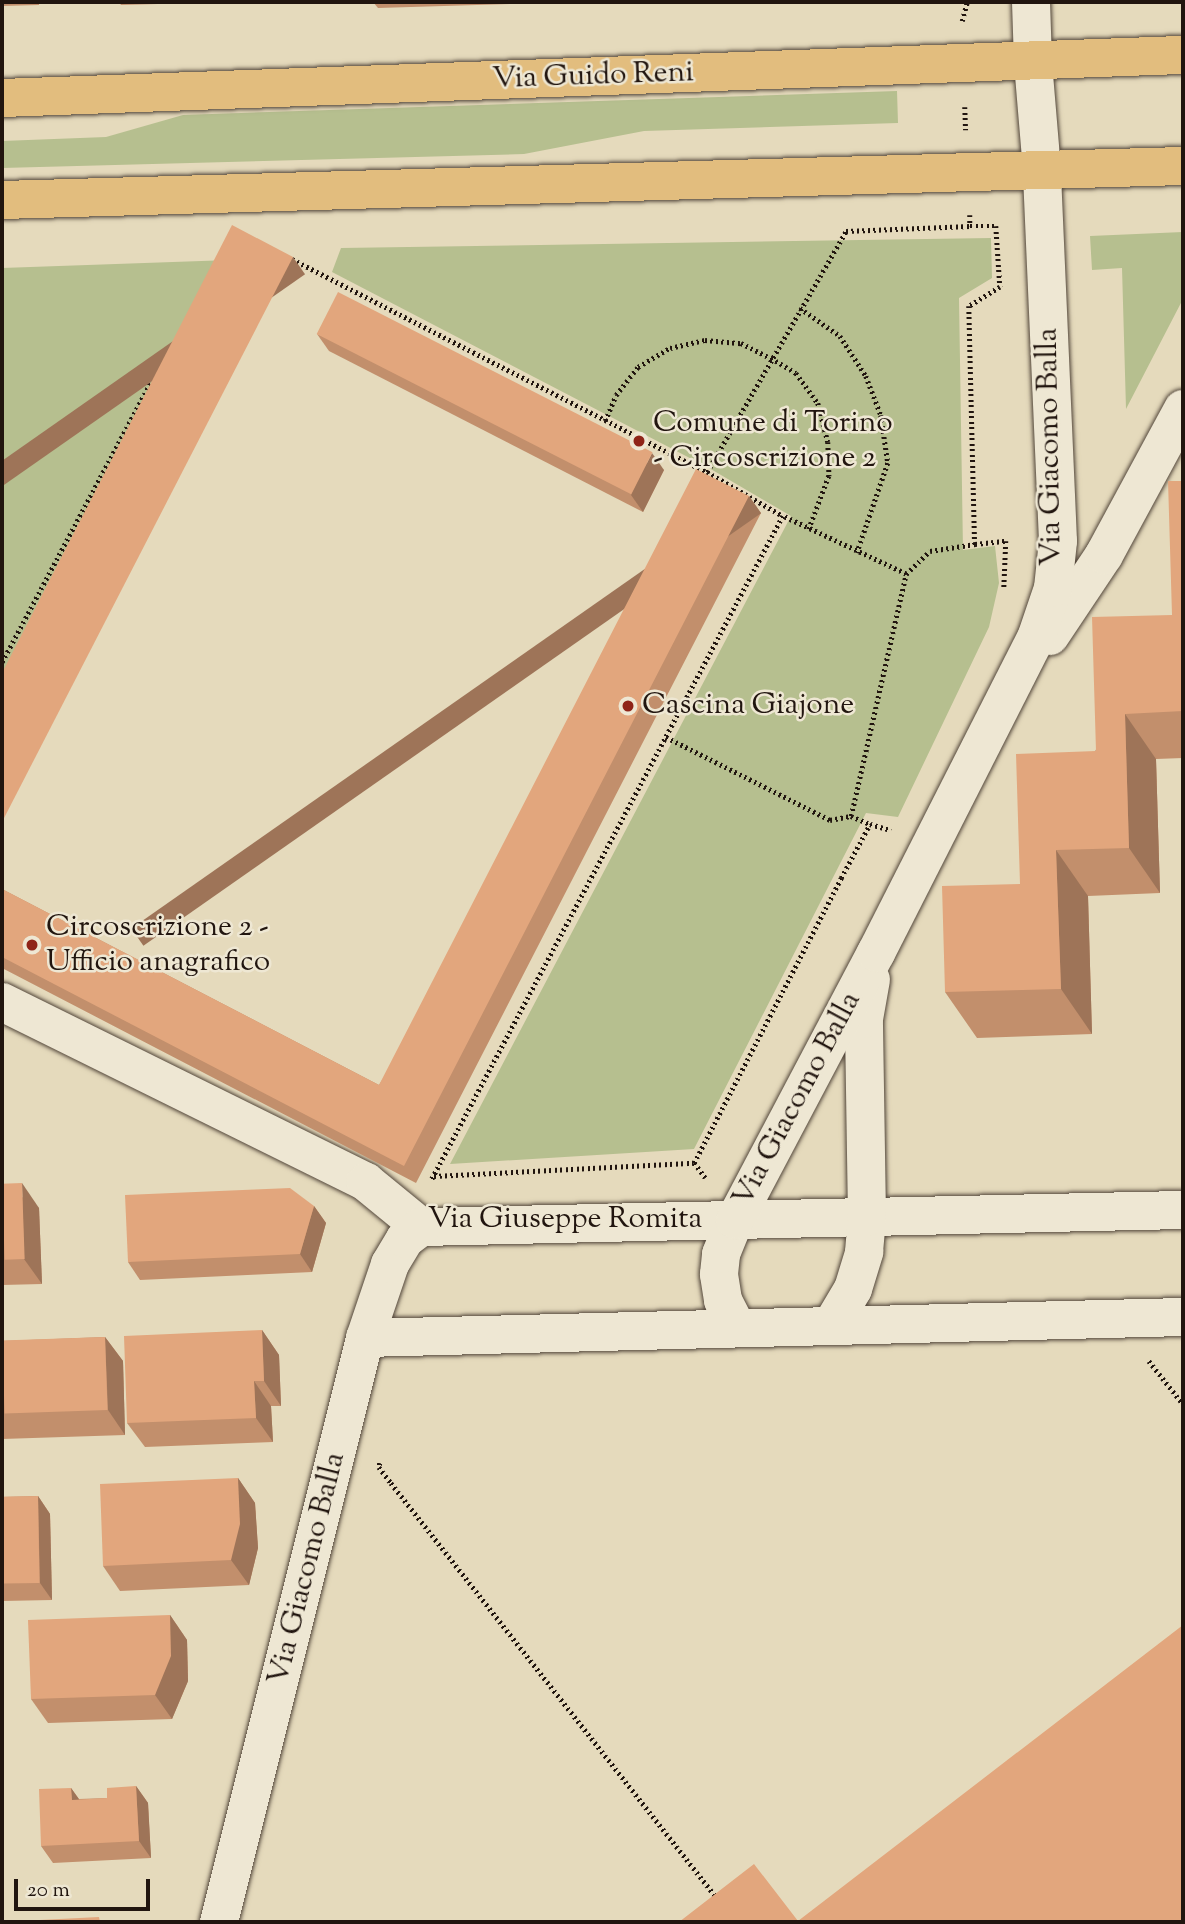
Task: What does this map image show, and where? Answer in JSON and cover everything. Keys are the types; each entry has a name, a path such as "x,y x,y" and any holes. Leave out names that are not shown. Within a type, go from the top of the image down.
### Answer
{"main road":[{"name":"Via Guido Reni","path":"2,98 1183,55"},
{"path":"2,200 1183,166"}],"street":[{"name":"Via Giacomo Balla","path":"737,1328 723,1300 719,1273 721,1254 734,1220 751,1183 876,953 999,713 1036,638 1053,587 1058,541 1042,170 1032,62 1031,2"},
{"name":"Via Giacomo Balla","path":"999,713 1104,555 1183,409"},
{"name":"Via Giacomo Balla","path":"831,1325 853,1289 864,1252 867,1217 864,1019 876,953"},
{"name":"Via Giuseppe Romita","path":"2,1002 366,1182 421,1227 1183,1210"},
{"name":"Via Giacomo Balla","path":"219,1922 365,1338 390,1264 405,1239 421,1227"},
{"path":"365,1338 1183,1317"}],"path":[{"path":"967,2 962,16 971,226"},
{"path":"707,472 846,231 996,226 1000,287 969,306 975,544"},
{"path":"279,252 707,472 783,516 906,574"},
{"path":"800,308 840,336 866,376 881,415 888,463 857,553"},
{"path":"605,421 617,395 638,367 670,348 705,340 741,343 771,358 796,373 818,403 828,442 829,476 810,528"},
{"path":"2,662 162,361"},
{"path":"428,1187 783,516"},
{"path":"851,816 906,574 930,551 1006,541 1004,593"},
{"path":"666,737 830,820 851,816 899,832"},
{"path":"694,1163 870,824"},
{"path":"433,1177 694,1163"},
{"path":"694,1163 710,1184 751,1183"},
{"path":"382,1454 379,1467 391,1483 723,1907"}],"green space":[{"path":"897,91 898,123 644,131 524,154 2,168 2,141 106,137 183,115"},
{"path":"1183,232 1183,299 1126,409 1122,268 1092,270 1090,236"},
{"path":"991,238 992,278 959,298 963,550 995,546 999,583 989,627 898,817 866,813 694,1149 450,1164 791,516 709,468 332,272 341,248"},
{"path":"230,260 2,707 2,268"}],"building":[{"path":"232,225 293,257 2,822 2,673"},
{"path":"338,292 653,452 631,494 317,334"},
{"name":"Cascina Giajone","path":"696,469 749,496 404,1166 2,957 2,889 379,1085"},
{"path":"1168,481 1183,481 1183,711 1125,714 1129,848 1056,850 1061,989 945,992 942,886 1020,884 1016,754 1096,751 1092,617 1172,615"},
{"path":"22,1183 25,1259 5,1260 2,1184"},
{"path":"290,1188 314,1206 300,1254 128,1262 125,1195"},
{"path":"262,1330 264,1381 254,1381 256,1418 127,1423 124,1336"},
{"path":"105,1337 108,1410 5,1414 2,1341"},
{"path":"238,1478 240,1524 231,1560 103,1566 100,1484"},
{"path":"38,1496 40,1583 4,1584 2,1497"},
{"path":"170,1615 171,1656 155,1695 31,1699 28,1620"},
{"path":"1183,1625 1183,1922 679,1922 754,1864 798,1921"},
{"path":"136,1786 139,1841 41,1846 39,1789 71,1788 72,1800 107,1798 107,1788"},
{"path":"99,1917 100,1922 40,1922 40,1920"}],"place":[{"name":"Comune di Torino - Circoscrizione 2","path":"639,441"},
{"name":"Cascina Giajone","path":"628,706"},
{"name":"Circoscrizione 2 - Ufficio anagrafico","path":"32,945"}]}
